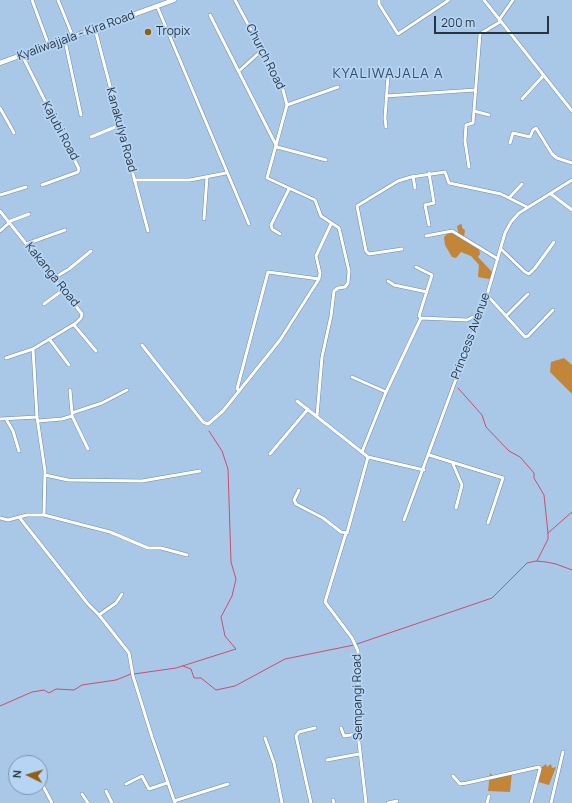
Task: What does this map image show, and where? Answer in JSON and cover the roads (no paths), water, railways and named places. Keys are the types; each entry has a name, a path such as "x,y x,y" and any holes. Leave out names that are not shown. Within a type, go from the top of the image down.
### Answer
{"street":[{"path":"32,0 49,46"},
{"path":"58,0 73,37"},
{"name":"Kyaliwajjala - Kira Road","path":"0,63 65,41 157,6 163,2 174,0"},
{"name":"Church Road","path":"236,0 261,51 283,90 287,105 277,147 267,178 315,200 322,216 331,224 339,228 349,271 348,284 345,287 338,288 334,291 331,316 322,357 317,416"},
{"path":"379,0 379,4 398,34 449,0"},
{"path":"484,0 571,110"},
{"path":"469,166 466,125 473,123 480,34 500,21 513,0"},
{"path":"157,6 226,173 249,224"},
{"path":"210,15 277,147 326,160"},
{"name":"Kanakulya Road","path":"95,29 148,231"},
{"path":"65,41 82,115"},
{"path":"239,71 261,51"},
{"name":"Kajubi Road","path":"22,55 79,169 78,172 42,185"},
{"path":"386,127 385,118 388,75"},
{"path":"522,99 543,76"},
{"path":"287,105 338,88"},
{"path":"386,96 476,90"},
{"path":"0,108 14,133"},
{"path":"474,111 489,114"},
{"path":"91,137 120,125"},
{"path":"510,143 513,133 530,137 532,130 536,128 556,158 572,163"},
{"path":"402,249 369,254 366,251 357,206 398,182 413,176 445,172 449,183 493,192 527,207"},
{"path":"134,180 190,180 226,173"},
{"path":"429,173 434,203 425,205 429,225"},
{"path":"413,176 415,188"},
{"path":"204,219 207,177"},
{"name":"Princess Avenue","path":"404,520 424,470 487,295 505,233 511,222 527,207 551,194 572,180"},
{"path":"509,198 522,184"},
{"path":"0,195 26,187"},
{"path":"280,234 272,228 271,225 289,189"},
{"path":"551,194 572,210"},
{"name":"Kakanga Road","path":"0,211 81,312 81,318 50,340 33,349 6,358"},
{"path":"0,231 9,222 29,214"},
{"path":"142,345 203,422 208,424 213,421 283,336 319,279 320,273 316,256 331,224"},
{"path":"26,244 64,230"},
{"path":"426,236 452,231 498,259"},
{"path":"501,249 524,272 528,274 535,268 554,242"},
{"path":"54,278 69,270 91,251"},
{"path":"362,452 386,392 421,318 419,316 432,275 416,266"},
{"path":"237,391 268,272 319,279"},
{"path":"388,281 394,285 427,292"},
{"path":"44,304 63,290"},
{"path":"506,316 528,294"},
{"path":"487,295 526,337 553,310"},
{"path":"421,318 467,320 479,314"},
{"path":"74,324 96,351"},
{"path":"50,340 69,365"},
{"path":"33,349 38,421 45,475 44,515"},
{"path":"352,377 386,392"},
{"path":"70,390 72,414 88,449"},
{"path":"38,421 53,421 102,403 127,390"},
{"path":"297,401 368,457 424,470"},
{"path":"270,454 308,409"},
{"path":"0,419 38,417"},
{"path":"6,419 14,431 20,451"},
{"path":"429,455 503,478 488,523"},
{"path":"299,490 294,500 296,504 318,515 341,532 346,533 348,531 368,457"},
{"path":"452,462 462,485 456,508"},
{"path":"45,475 68,480 142,481 200,471"},
{"path":"0,518 8,520 19,517 44,515 110,532 148,548 161,548 187,555"},
{"path":"19,517 129,653 133,676 174,802 228,784"},
{"name":"Sempangi Road","path":"346,533 325,602 352,638 358,650 359,754 366,803"},
{"path":"99,615 116,603 122,594"},
{"path":"311,803 296,736 299,732 315,728"},
{"path":"341,728 344,736 358,734"},
{"path":"265,738 274,763 282,803"},
{"path":"551,803 562,752"},
{"path":"326,760 359,754"},
{"path":"453,776 460,784 538,766 540,769 531,803"},
{"path":"126,784 142,776 149,789 167,783"},
{"path":"106,791 112,803"},
{"path":"82,794 88,803"},
{"path":"486,803 489,796"},
{"path":"388,803 397,801"}],"waterway":[{"path":"458,388 482,415 486,427 509,451 520,457 534,473 534,478 544,495 548,533"},
{"path":"134,674 176,668 236,649 225,636 221,617 232,596 236,579 231,562 228,469 222,451 209,431"},
{"path":"537,561 548,539 548,533 572,512"},
{"path":"357,644 492,598 527,563 536,561 546,562 572,570"},
{"path":"183,666 191,669 194,678 201,678 216,690 235,686 285,659 354,645"},
{"path":"0,706 32,692 44,690 49,693 56,689 74,690 82,685 116,680 131,674"}],"place":[{"name":"Tropix","path":"148,32"}],"district":[{"name":"KYALIWAJALA A","path":"388,74"}]}
